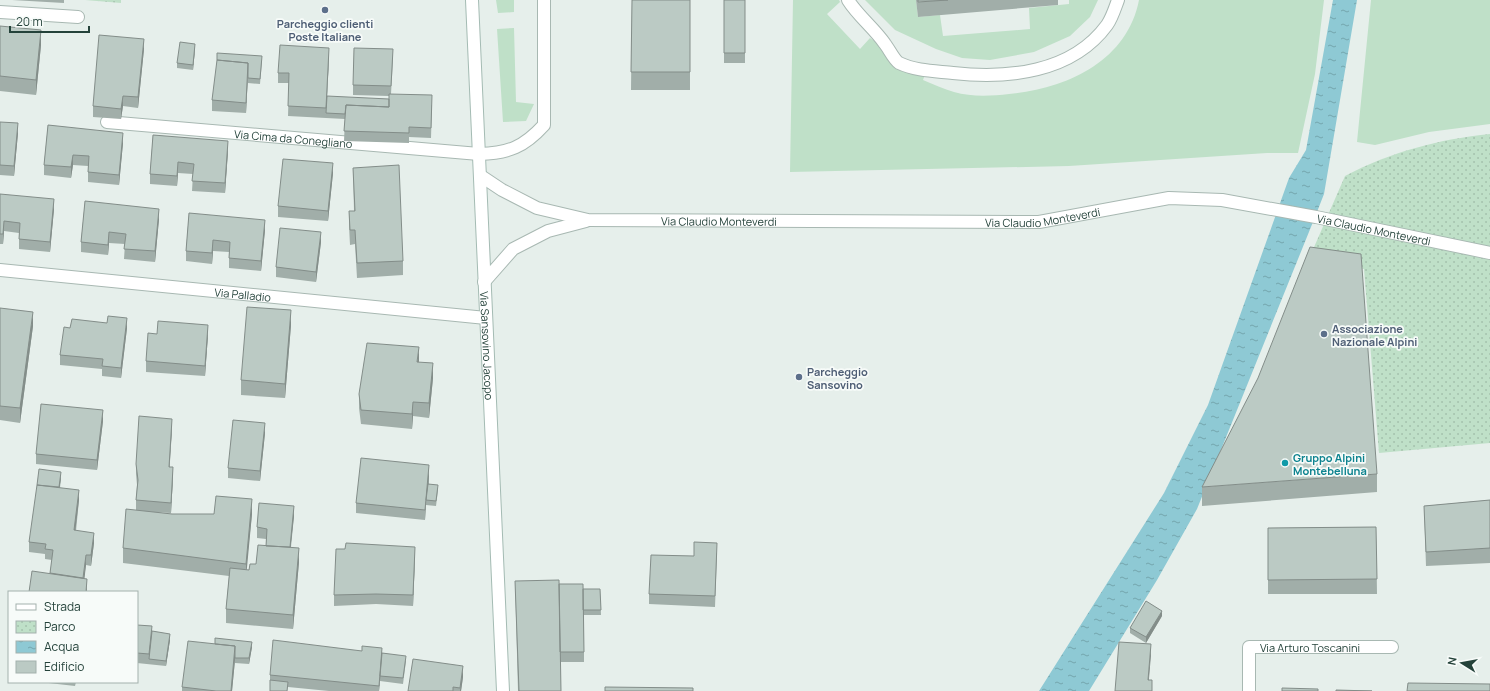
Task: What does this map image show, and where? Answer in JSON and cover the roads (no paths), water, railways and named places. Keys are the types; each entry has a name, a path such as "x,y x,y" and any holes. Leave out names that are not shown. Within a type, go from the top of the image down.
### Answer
{"street":[{"name":"Via Sansovino Jacopo","path":"472,0 503,691"},
{"name":"Via Cima da Conegliano","path":"107,122 479,154 508,151 530,140 544,125 544,0"},
{"path":"848,0 877,32 898,63 918,69 964,74 1003,76 1036,71 1070,56 1087,46 1093,42 1108,24 1118,0"},
{"path":"0,12 78,17"},
{"name":"Via Claudio Monteverdi","path":"481,176 502,190 537,208 588,220 1039,222 1169,198 1222,200 1316,217 1490,253"},
{"name":"Via Claudio Monteverdi","path":"484,282 513,249 548,231 588,220"},
{"name":"Via Palladio","path":"0,270 486,318"},
{"name":"Via Arturo Toscanini","path":"1249,691 1249,646 1392,647"}],"water":[{"path":"1333,0 1357,0 1324,194 1197,509 1157,580 1089,691 1039,691 1164,493 1208,405 1289,178 1306,150"}],"place":[{"name":"Parcheggio clienti Poste Italiane","path":"325,10"},
{"name":"Associazione Nazionale Alpini","path":"1324,334"},
{"name":"Parcheggio Sansovino","path":"799,377"},
{"name":"Gruppo Alpini Montebelluna","path":"1285,463"}]}
